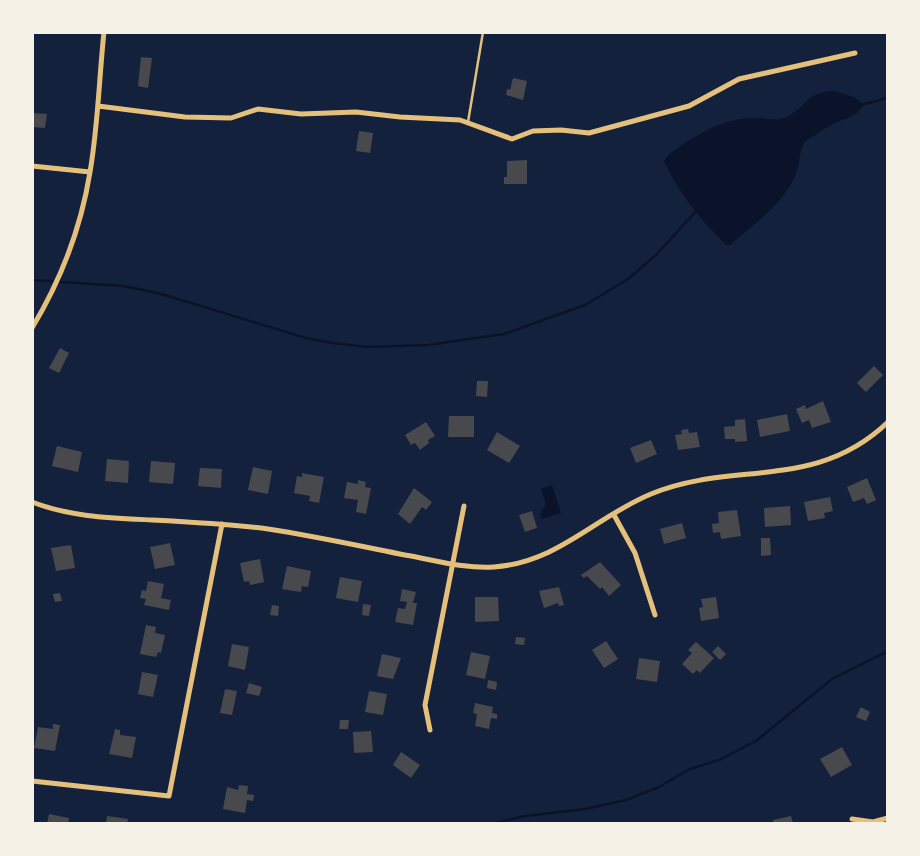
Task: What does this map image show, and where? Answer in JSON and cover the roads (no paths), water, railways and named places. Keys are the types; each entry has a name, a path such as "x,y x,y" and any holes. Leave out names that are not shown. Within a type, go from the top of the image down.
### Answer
{"street":[{"path":"32,328 48,302 66,261 77,228 90,172 104,32"},
{"path":"98,106 185,117 231,118 258,108 301,114 356,112 468,122 512,139 533,131 561,130 589,133 689,106 739,79 855,54"},
{"path":"32,166 90,172"},
{"path":"33,503 89,516 222,524 292,533 453,564 494,567 530,561 560,548 640,499 680,485 811,465 830,460 863,444 888,422"},
{"path":"430,730 426,705 464,506"},
{"path":"614,515 636,553 655,615"},
{"path":"32,781 169,796 222,524"},
{"path":"852,819 872,822 888,818"}],"lane":[{"path":"468,122 483,32"}],"water":[{"path":"835,91 854,97 864,105 853,115 822,128 805,141 795,176 783,196 757,222 730,245 726,245 683,195 664,161 668,155 698,135 718,125 740,119 786,117 812,97 825,92"},
{"path":"552,485 561,513 542,519 540,514 546,504 541,489"}],"waterway":[{"path":"860,105 888,98"},
{"path":"805,140 837,120"},
{"path":"32,280 123,286 158,293 306,338 332,343 368,347 428,345 504,334 585,305 628,279 657,254 698,209"},
{"path":"491,824 525,816 585,809 626,800 659,787 690,769 719,760 756,741 832,679 888,651"}]}
